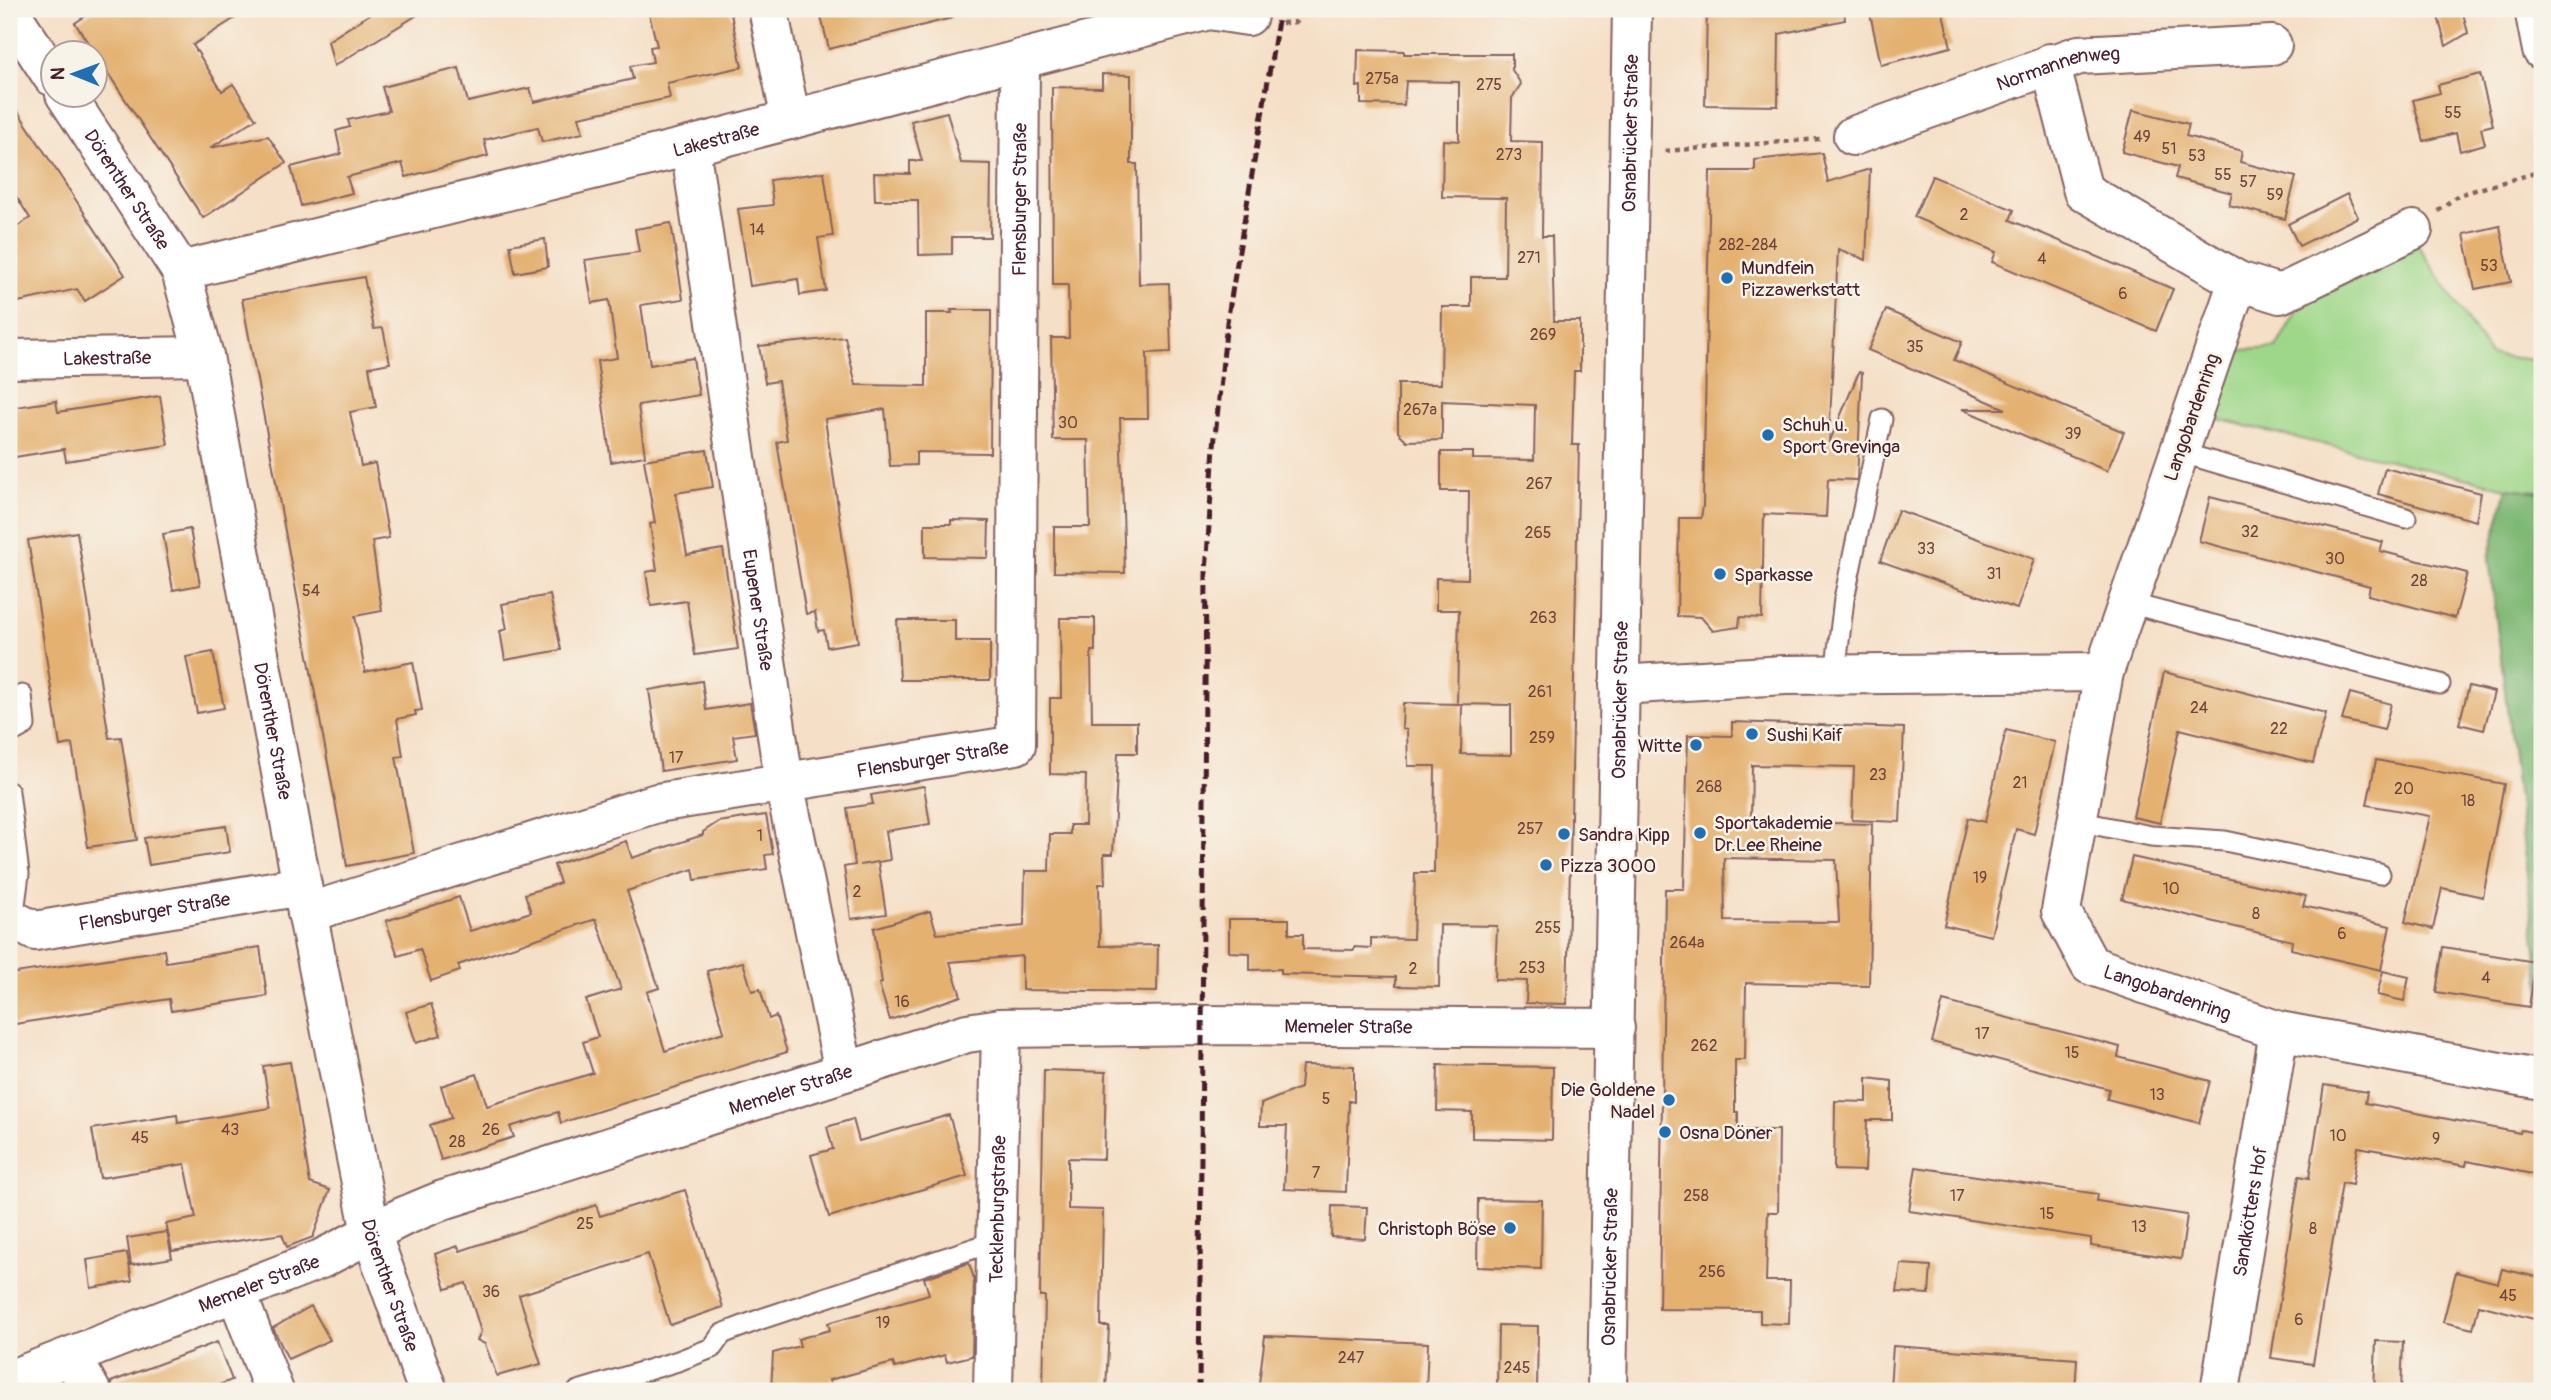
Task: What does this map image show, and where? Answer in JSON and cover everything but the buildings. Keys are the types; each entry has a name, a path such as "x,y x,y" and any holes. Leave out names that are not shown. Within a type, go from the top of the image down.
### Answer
{"street":[{"path":"768,9 791,120"},
{"name":"Osnabrücker Straße","path":"1607,1391 1632,9"},
{"path":"2534,9 2542,50"},
{"path":"9,10 38,55"},
{"name":"Lakestraße","path":"181,271 690,146 1209,10 1248,16"},
{"name":"Normannenweg","path":"1853,136 2050,63 2079,55 2272,45"},
{"name":"Flensburger Straße","path":"11,919 35,931 305,900 657,803 1016,745 1020,59"},
{"path":"2050,63 2083,191 2238,281 2280,294 2413,230"},
{"name":"Dörenther Straße","path":"74,108 181,271 204,356 305,900 371,1233 428,1391"},
{"name":"Eupener Straße","path":"690,146 784,782 844,1072"},
{"name":"Langobardenring","path":"2238,281 2104,672 2061,911 2090,965 2279,1031 2542,1080"},
{"name":"Lakestraße","path":"9,359 204,356"},
{"path":"1619,685 1835,675 2104,672"},
{"name":"Memeler Straße","path":"9,1380 237,1294 321,1259 443,1200 967,1034 1001,1028 1345,1024 1615,1028"},
{"name":"Tecklenburgstraße","path":"993,1391 1001,1028"},
{"name":"Sandkötters Hof","path":"2220,1391 2279,1031"},
{"path":"237,1294 274,1391"},
{"path":"72,1357 91,1391"}],"lane":[{"path":"1835,675 1844,599 1882,419"},
{"path":"2179,452 2406,518"},
{"path":"2128,603 2440,684"},
{"path":"9,734 25,725 22,695"},
{"path":"9,792 19,874 11,919"},
{"path":"2077,821 2151,836 2225,841 2380,874"},
{"path":"578,1391 712,1348 722,1334 761,1319 996,1241"}],"path":[{"path":"1629,153 1853,136"},
{"path":"2413,230 2458,195 2542,171"}],"green space":[{"path":"2415,240 2490,355 2542,361 2542,492 2507,488 2200,415 2223,351 2276,348 2297,310 2341,273"},
{"path":"2507,488 2542,492 2542,1000 2489,558"}],"railway":[{"path":"1199,1391 1206,573 1214,446 1227,322 1280,9"}],"place":[{"name":"Mundfein Pizzawerkstatt","path":"1727,278"},
{"name":"Schuh u. Sport Grevinga","path":"1768,435"},
{"name":"Sparkasse","path":"1720,574"},
{"name":"Sushi Kaif","path":"1752,734"},
{"name":"Witte","path":"1696,745"},
{"name":"Sportakademie Dr.Lee Rheine","path":"1700,833"},
{"name":"Sandra Kipp","path":"1564,834"},
{"name":"Pizza 3000","path":"1546,865"},
{"name":"Die Goldene Nadel","path":"1669,1100"},
{"name":"Osna Döner","path":"1665,1132"},
{"name":"Christoph Böse","path":"1510,1228"}]}
